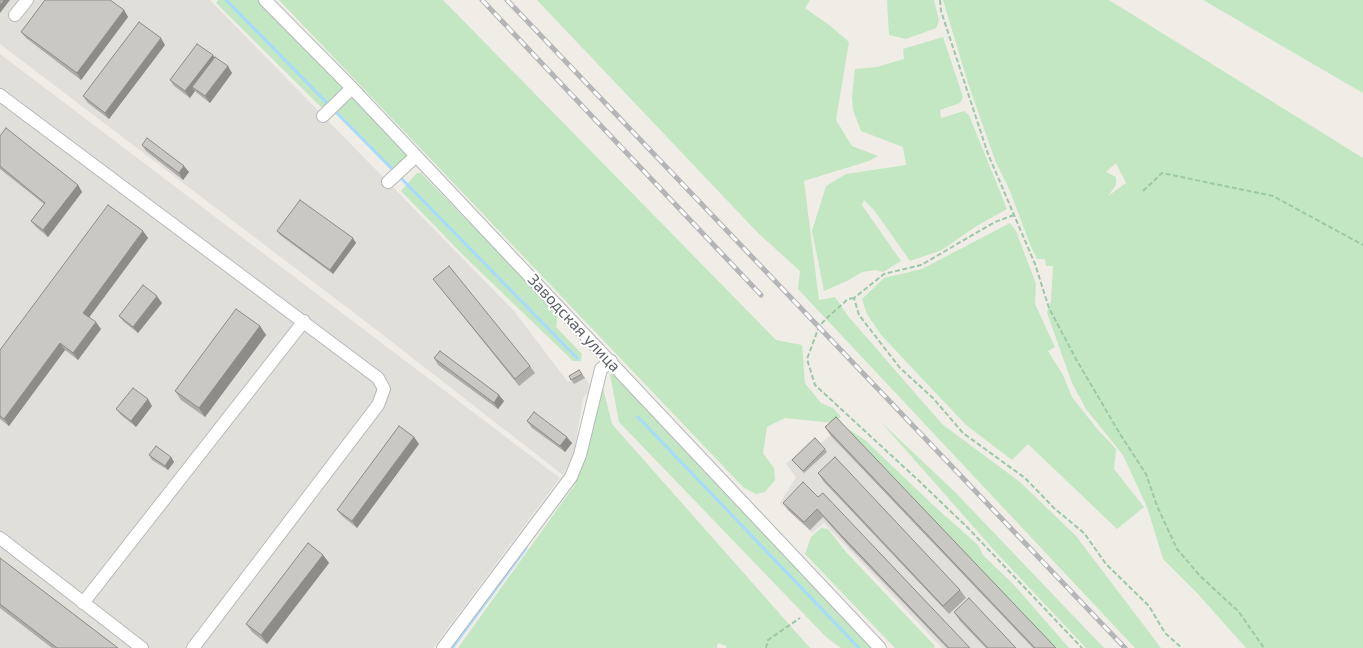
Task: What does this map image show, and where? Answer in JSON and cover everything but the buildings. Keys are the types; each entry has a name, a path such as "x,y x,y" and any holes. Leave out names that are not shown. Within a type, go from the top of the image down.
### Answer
{"street":[{"path":"15,15 27,0"},
{"name":"Заводская улица","path":"265,0 352,88 880,648"},
{"path":"323,116 352,88"},
{"path":"2,101 304,321 378,378 384,389 378,405 193,648"},
{"path":"388,182 416,156"},
{"path":"83,603 304,321"},
{"path":"443,648 571,477 580,455 601,369 611,361"},
{"path":"587,380 600,375"},
{"path":"0,538 142,648"}],"path":[{"path":"940,0 941,11 988,154 1035,264 1049,308 1076,359 1146,474 1156,506 1177,549 1200,576 1239,612 1264,648"},
{"path":"1143,191 1162,173 1273,196 1363,245"},
{"path":"1014,215 995,222 921,265 884,274 854,298 848,299 819,326 808,359 815,385 968,528 1082,648"},
{"path":"854,298 859,315 900,368 932,398 963,433 1025,478 1054,508 1084,533 1106,564 1149,606 1165,633 1182,648"},
{"path":"766,648 768,640 800,618"}],"shaded area":[{"path":"0,0 210,0 514,311 568,382 583,374 591,387 583,399 574,452 563,475 374,328 0,44"},
{"path":"0,54 560,478 433,648 0,648"},
{"path":"842,425 1054,648 942,648 824,523 812,533 780,503 796,477 786,464 814,437 821,443"}],"green space":[{"path":"218,0 258,0 344,86 344,91 324,110 216,3"},
{"path":"279,0 443,0 776,340 802,345 805,383 821,403 833,408 841,417 834,423 785,418 767,427 763,453 774,468 775,480 765,492 756,494 744,488"},
{"path":"537,0 810,0 805,8 849,42 836,120 852,146 878,156 869,161 804,181 819,300 835,297 848,316 942,424 1020,482 1076,536 1161,648 1135,648 798,289 800,271 758,233"},
{"path":"887,0 934,0 939,21 936,28 906,39 889,35"},
{"path":"943,0 1109,0 1363,158 1363,648 1246,648 1198,594 1163,559 1147,507 1123,455 1086,409 1072,383 1047,313 1051,301 1053,266 1046,266 1045,259 1037,259 1031,247 1010,191 995,160 968,83","holes":["1116,163 1126,183 1108,196 1116,185 1116,177 1106,172"]},
{"path":"1203,0 1363,0 1363,93"},
{"path":"943,37 963,97 960,103 940,110 941,118 964,111 969,115 1007,209 975,227 942,250 910,261 874,210 864,200 862,205 901,261 883,272 875,270 862,272 824,291 812,231 826,186 846,174 906,165 903,147 861,131 853,110 852,96 855,69 877,67 904,59 903,49"},
{"path":"353,94 407,155 405,160 393,169 336,110"},
{"path":"417,173 421,173 558,313 556,327 582,354 581,361 573,361 463,255 401,191"},
{"path":"1010,223 1016,231 1036,284 1035,304 1055,347 1048,351 1063,375 1072,397 1116,449 1114,469 1144,507 1117,529 1028,444 1012,460 966,425 881,335 867,314 862,299 884,278 922,269"},
{"path":"610,374 614,374 874,648 841,648 826,637 619,422"},
{"path":"601,380 612,424 810,648 726,648 726,646 718,643 717,648 458,648 574,486 585,456"},
{"path":"882,423 955,492 1104,648 1086,648 993,549"},
{"path":"842,425 865,440 978,545 983,555 1015,586 1069,648 1054,648"},
{"path":"821,528 828,529 846,552 935,646 934,648 895,648 805,554 811,537"}],"waterway":[{"path":"226,0 330,106"},
{"path":"334,110 395,172"},
{"path":"399,176 577,358"},
{"path":"638,417 859,648"},
{"path":"452,648 526,548"}],"railway":[{"path":"482,0 761,295"},
{"path":"507,0 1125,648"}]}
